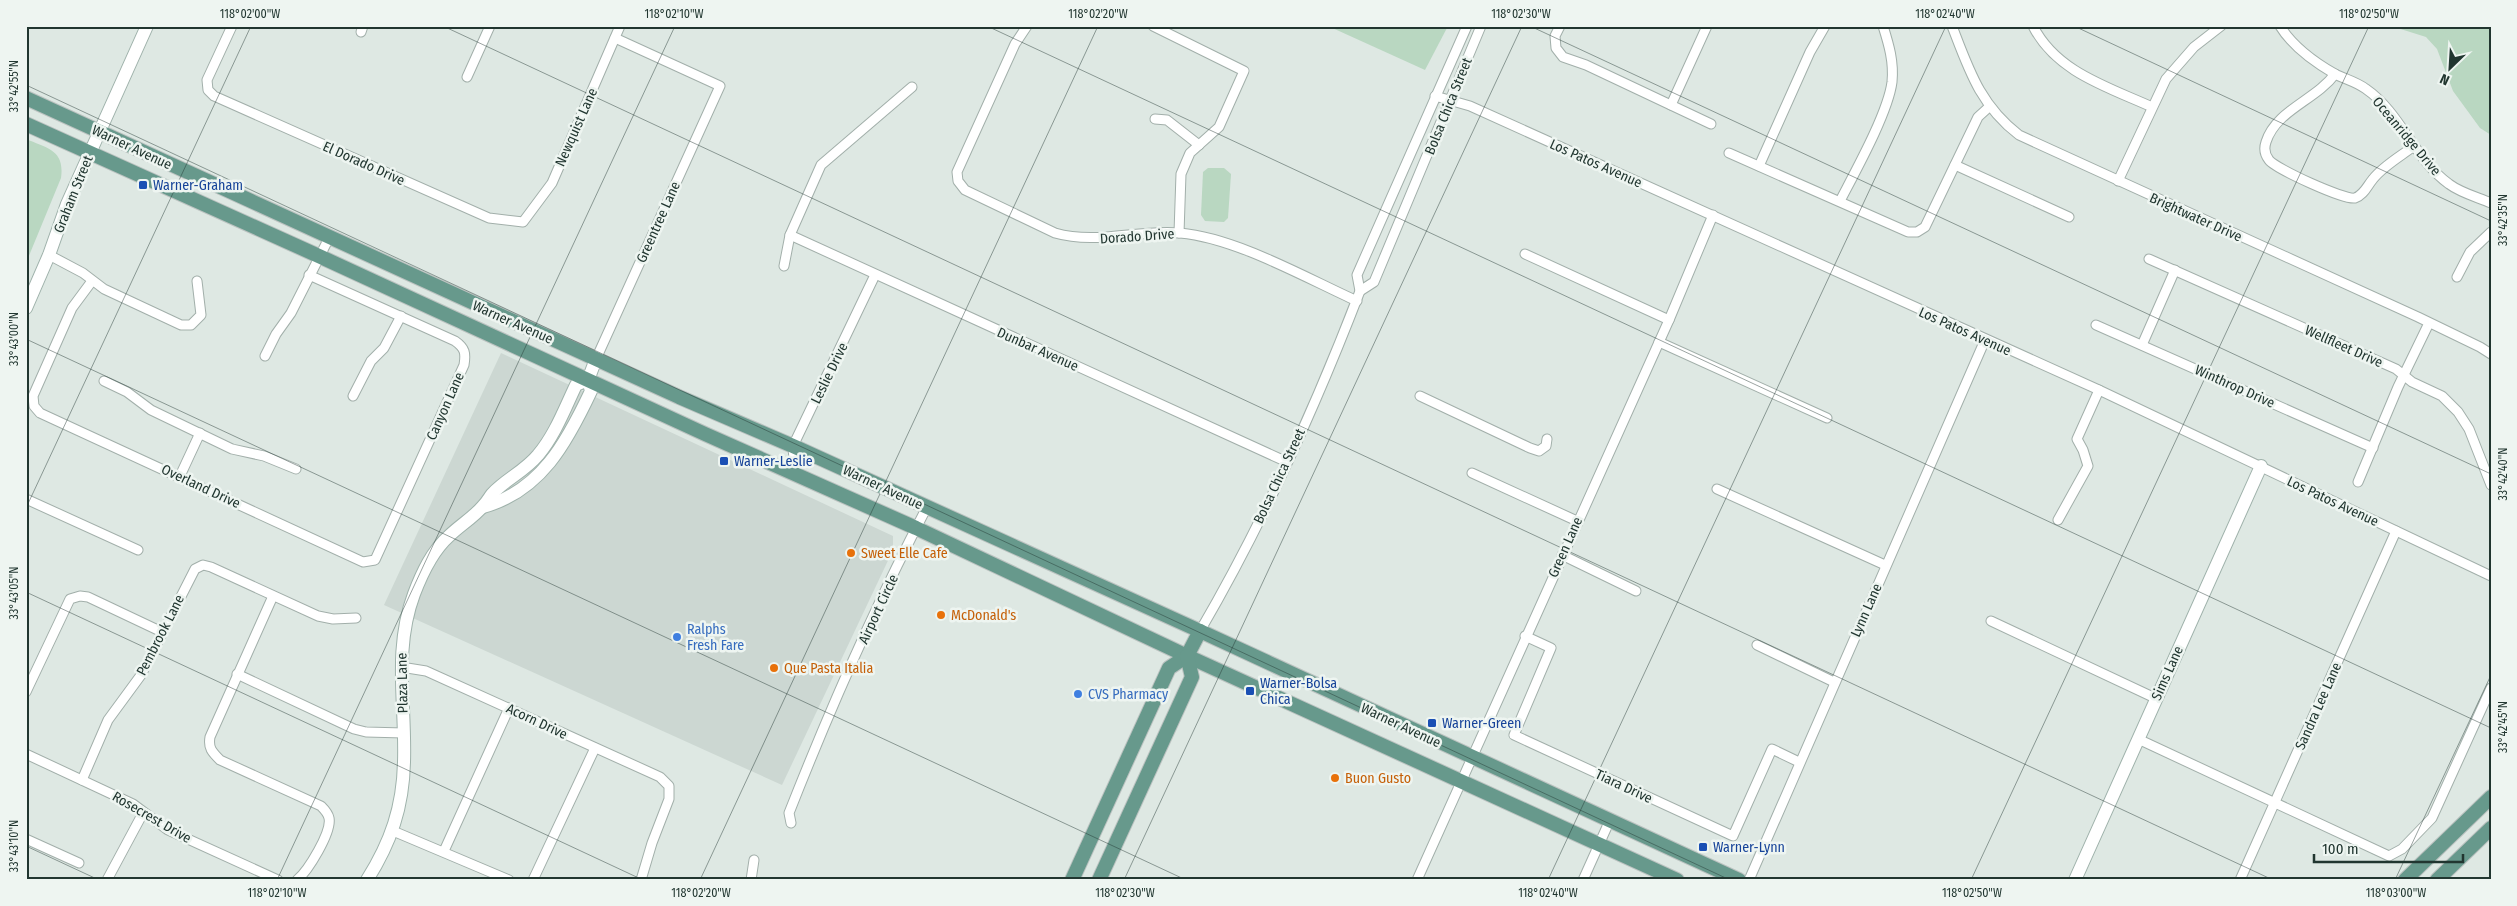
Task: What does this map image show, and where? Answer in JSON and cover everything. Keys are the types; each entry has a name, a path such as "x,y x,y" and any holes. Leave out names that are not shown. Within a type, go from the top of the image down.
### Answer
{"main road":[{"name":"Warner Avenue","path":"26,98 329,238 1200,631 1471,758 1739,880"},
{"name":"Warner Avenue","path":"26,124 916,528 1187,656 1677,880"},
{"name":"Bolsa Chica Street","path":"1072,880 1169,668 1187,656 1200,631"},
{"path":"1099,880 1192,677 1187,656"},
{"path":"2405,880 2491,797"},
{"path":"2437,880 2491,828"},
{"path":"1088,845 1110,855"}],"street":[{"name":"Graham Street","path":"26,308 49,255 67,204 147,26"},
{"name":"El Dorado Drive","path":"232,26 207,80 208,90 214,96 489,218 524,222"},
{"path":"467,77 490,26"},
{"name":"Newquist Lane","path":"524,222 552,183 620,26"},
{"name":"Dorado Drive","path":"1027,26 1015,44 957,172 961,186 970,194 1055,233 1069,237 1090,239 1152,233 1179,233 1216,240 1357,301"},
{"path":"1153,26 1244,71 1219,127 1190,153 1181,174 1179,233"},
{"name":"Bolsa Chica Street","path":"1200,631 1230,579 1287,462 1357,301 1360,291 1357,275 1467,26"},
{"name":"Bolsa Chica Street","path":"1360,291 1374,282 1482,26"},
{"path":"1560,26 1555,36 1556,48 1562,57 1711,124"},
{"path":"1671,105 1707,26"},
{"path":"1759,166 1810,52 1824,26"},
{"path":"1840,201 1889,95 1892,65 1889,43 1883,26"},
{"name":"Brightwater Drive","path":"1952,26 1975,83 1988,107 2010,128 2028,140 2429,323 2491,354"},
{"path":"2034,26 2050,53 2063,64 2152,107"},
{"path":"2118,182 2166,79 2178,62 2221,26"},
{"name":"Oceanridge Drive","path":"2280,26 2297,47 2313,61 2366,89 2378,100 2430,167 2450,185 2491,203"},
{"name":"Greentree Lane","path":"596,359 720,86 615,38"},
{"path":"2335,74 2324,86 2276,123 2266,144 2265,154 2273,165 2339,195 2355,198 2362,194 2380,172 2414,146"},
{"path":"784,266 790,235 821,165 912,87"},
{"name":"Los Patos Avenue","path":"1435,96 1464,103 2099,390 2491,576"},
{"path":"1729,153 1908,232 1917,232 1925,227 1978,117 1988,107"},
{"path":"1156,119 1167,120 1200,145"},
{"path":"1955,165 2069,217"},
{"name":"Green Lane","path":"1417,880 1525,636 1669,320 1713,215"},
{"path":"2457,277 2470,252 2491,232"},
{"name":"Dunbar Avenue","path":"790,235 1287,462"},
{"path":"265,356 276,334 292,313 309,274 321,257 329,238"},
{"path":"1525,254 1669,320"},
{"path":"49,255 104,289 181,325 191,325 200,315 197,280"},
{"name":"Wellfleet Drive","path":"2149,259 2396,369 2412,382 2442,396 2458,412 2469,429 2491,485"},
{"path":"2142,345 2175,270"},
{"name":"Canyon Lane","path":"309,274 455,341 463,347 466,355 464,366 376,560 370,562"},
{"name":"Leslie Drive","path":"795,474 793,446 875,275"},
{"name":"Overland Drive","path":"92,280 72,308 33,396 34,406 40,413 363,562 370,562"},
{"path":"353,396 371,361 384,348 401,316"},
{"path":"2358,482 2404,375 2429,323"},
{"name":"Winthrop Drive","path":"2096,325 2373,448"},
{"name":"Lynn Lane","path":"1749,880 1885,565 1985,340"},
{"path":"1659,342 1827,418"},
{"name":"Plaza Lane","path":"367,880 393,832 402,786 404,733 401,667 403,628 420,578 434,553 447,537 483,507 492,494 526,468 539,454 551,437 576,385 588,380 596,359"},
{"path":"104,381 127,392 151,410 232,449 264,456 296,469"},
{"path":"2058,520 2088,466 2077,439 2099,390"},
{"path":"1420,396 1530,448 1539,451 1546,446 1547,439"},
{"path":"180,476 200,433"},
{"name":"Sims Lane","path":"2075,880 2155,698 2261,466"},
{"path":"1472,473 1577,521"},
{"path":"1717,489 1885,565"},
{"path":"26,499 138,550"},
{"name":"Airport Circle","path":"791,823 789,813 815,746 927,507"},
{"name":"Sandra Lee Lane","path":"2240,880 2396,531"},
{"path":"1562,555 1636,591"},
{"name":"Pembrook Lane","path":"82,780 108,720 141,675 195,569 203,565 273,596"},
{"path":"26,692 70,600 80,596 88,597 162,632"},
{"path":"298,880 304,874 328,832 330,820 328,813 321,806 220,760 211,752 210,736 273,596 318,616 333,619 356,618"},
{"path":"1991,621 2155,698"},
{"name":"Tiara Drive","path":"1525,636 1552,648 1514,735 1733,836 1772,749 1799,762"},
{"path":"1757,645 1834,682"},
{"name":"Acorn Drive","path":"401,667 426,671 660,777 669,786 669,799 652,842 641,880"},
{"path":"237,674 354,729 366,732 404,733"},
{"path":"2138,739 2385,855 2394,855 2432,818 2491,688"},
{"path":"444,851 509,708"},
{"path":"532,880 595,748"},
{"name":"Rosecrest Drive","path":"26,754 134,804 143,813 168,830 278,880"},
{"path":"107,880 143,813"},
{"path":"1583,880 1610,820"},
{"path":"393,832 444,851 509,880"},
{"path":"26,839 79,862"},
{"path":"751,880 754,860"}],"shaded area":[{"path":"501,353 893,536 893,550 782,785 384,605"}],"green space":[{"path":"1328,26 1448,26 1425,70"},
{"path":"2391,26 2491,26 2491,135 2480,128 2453,91 2437,49 2426,37"},
{"path":"26,139 53,151 60,161 62,169 61,178 26,263"},
{"path":"1208,168 1224,168 1231,174 1228,218 1224,222 1205,221 1201,215 1203,172"}],"place":[{"name":"Warner-Graham","path":"143,185"},
{"name":"Warner-Leslie","path":"724,461"},
{"name":"Sweet Elle Cafe","path":"851,553"},
{"name":"McDonald's","path":"941,615"},
{"name":"Ralphs Fresh Fare","path":"677,637"},
{"name":"Que Pasta Italia","path":"774,668"},
{"name":"Warner-Bolsa Chica","path":"1250,691"},
{"name":"CVS Pharmacy","path":"1078,694"},
{"name":"Warner-Green","path":"1432,723"},
{"name":"Buon Gusto","path":"1335,778"},
{"name":"Warner-Lynn","path":"1703,847"}]}
